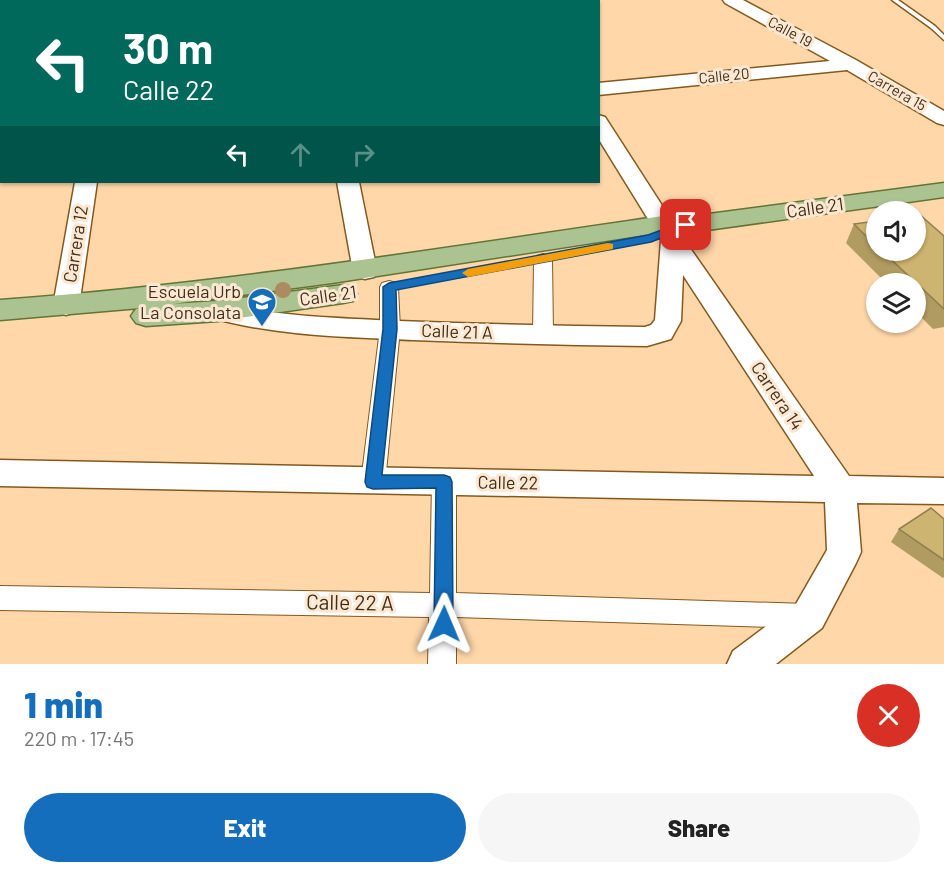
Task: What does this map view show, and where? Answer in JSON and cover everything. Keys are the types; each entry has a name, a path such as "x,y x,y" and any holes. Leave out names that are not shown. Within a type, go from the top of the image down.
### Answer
{"main road":[{"name":"Calle 21","path":"0,310 66,306 364,271 673,231 944,190"},
{"name":"Calle 21","path":"0,326 218,311 389,287 543,260 673,231"}],"street":[{"name":"Calle 19","path":"731,0 850,64"},
{"name":"Calle 20","path":"600,89 850,64"},
{"name":"Carrera 15","path":"850,64 944,119"},
{"name":"Carrera 14","path":"600,124 673,231 840,489"},
{"name":"Carrera 12","path":"66,306 86,183"},
{"path":"348,183 364,271"},
{"name":"Calle 21 A","path":"218,311 247,320 274,323 647,337 662,332 668,321 673,231"},
{"path":"543,260 543,334"},
{"path":"373,482 390,329 389,287"},
{"name":"Calle 22","path":"0,472 373,482 944,491"},
{"path":"442,664 444,482"},
{"path":"746,664 809,616 844,552 840,489"},
{"name":"Calle 22 A","path":"0,598 444,605 809,616"}],"lane":[{"path":"895,0 933,27 944,38"}],"building":[{"path":"926,220 944,236 944,309 926,292 926,273 906,273 893,261 926,261"},
{"path":"866,222 866,236 854,224"},
{"path":"931,508 944,519 944,560 899,529"}],"slow traffic":[{"path":"468,273 608,247"}],"place":[{"name":"Escuela Urb La Consolata","path":"262,328"}],"route":[{"path":"444,624 444,482 373,482 390,329 389,287 651,238 686,225"}]}
